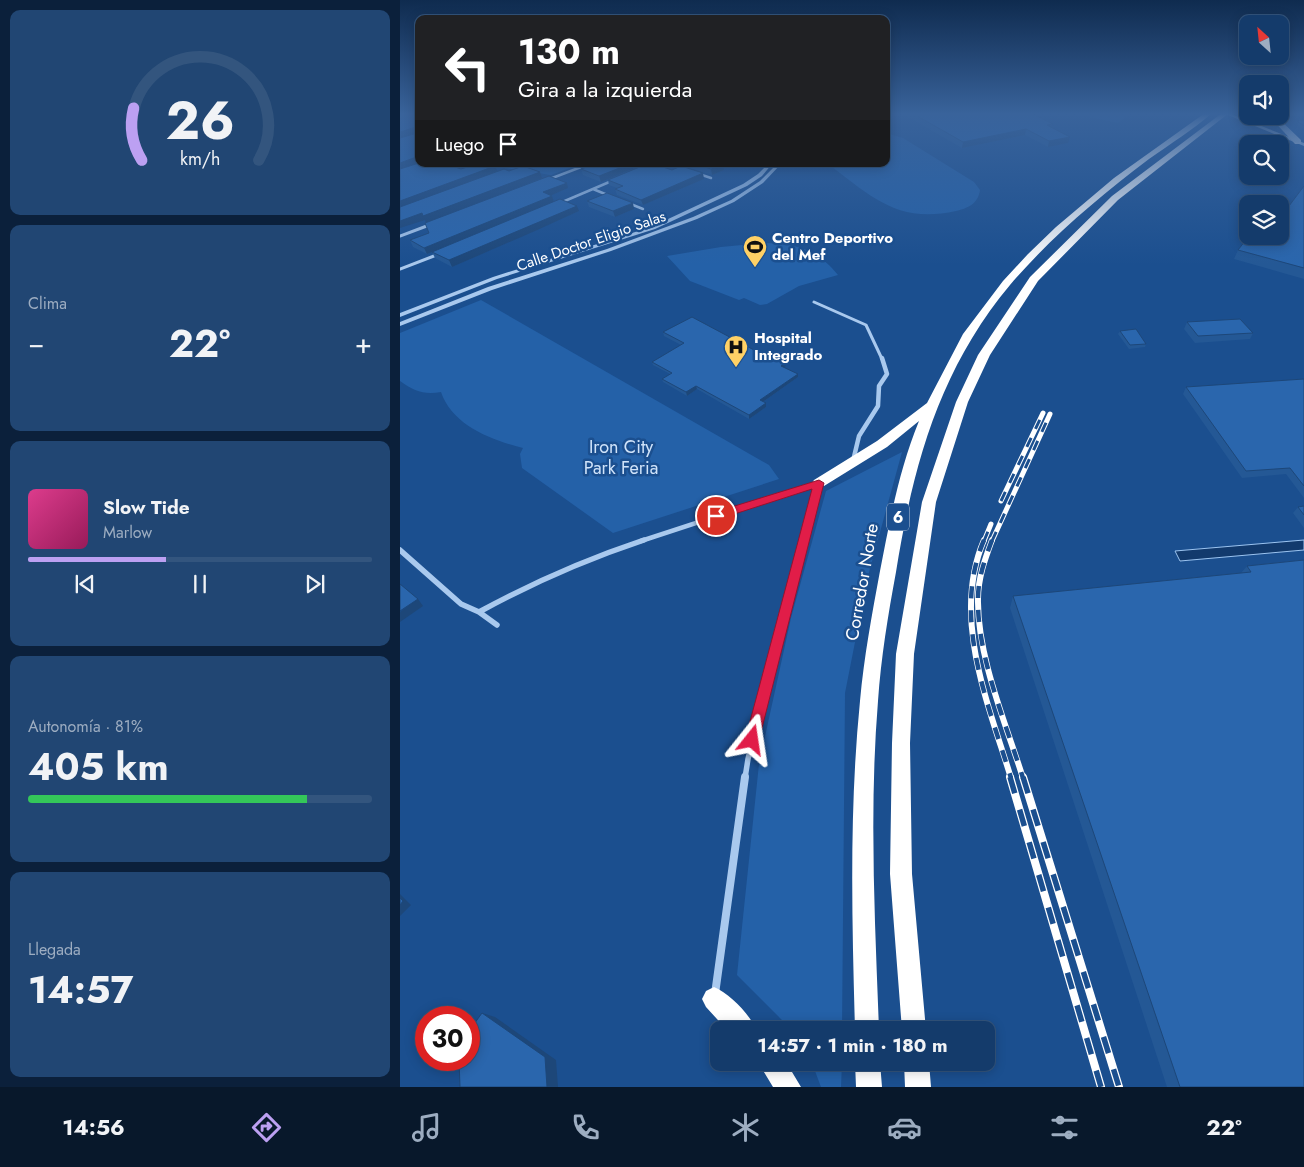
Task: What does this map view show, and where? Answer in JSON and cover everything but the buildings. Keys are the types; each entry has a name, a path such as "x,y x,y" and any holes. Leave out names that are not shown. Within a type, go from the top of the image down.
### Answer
{"highway":[{"name":"Corredor Norte","path":"867,1021 863,882 866,751 874,654 901,500 932,405 963,345 982,314 1018,269 1098,195 1143,164"},
{"name":"6","path":"913,1021 901,874 901,743 905,654 929,502 962,402 989,347 1034,280 1115,198 1156,164"},
{"path":"819,483 882,444 932,405"},
{"path":"714,999 735,1021"},
{"path":"776,1071 788,1087"},
{"path":"868,1071 869,1087"},
{"path":"917,1071 918,1087"}],"street":[{"path":"538,183 581,167"},
{"path":"678,167 686,170"},
{"name":"Calle Doctor Eligio Salas","path":"400,315 495,278 653,228 746,185 767,167"},
{"name":"Calle Doctor Eligio Salas","path":"400,324 501,284 661,232 756,188 774,174 778,167"},
{"path":"695,172 711,178"},
{"path":"556,204 617,179"},
{"path":"592,189 618,199"},
{"path":"626,203 643,209"},
{"path":"400,236 437,222"},
{"path":"400,269 439,253"},
{"path":"814,302 866,325 873,344 886,366 887,374 879,386 878,406 860,436 852,464"},
{"path":"479,612 520,590 613,550 819,483"},
{"path":"714,999 748,758 819,483"},
{"path":"400,550 461,604 479,612 497,626"}],"green space":[{"path":"890,164 945,164 974,182 980,190 975,202 968,207 935,214 917,214 886,204 858,187 832,167 890,167"},
{"path":"498,167 573,167 551,175"},
{"name":"Centro Deportivo del Mef","path":"763,243 795,246 805,249 822,259 838,275 799,286 767,304 760,305 744,298 739,300 690,281 667,256 721,247"},
{"name":"Iron City Park Feria","path":"481,300 769,465 779,479 613,533 522,468 520,454 523,448 498,441 463,422 446,404 441,392 429,393 419,391 400,381 400,333"},
{"path":"902,452 868,576 845,693 842,1021 783,1021 737,975 759,764 791,618 826,491"},
{"path":"815,1071 842,1071 841,1087 821,1087"}],"shaded area":[{"path":"1304,540 1304,550 1180,561 1175,551"}],"railway":[{"path":"1001,501 1043,413"},
{"path":"992,541 1050,414"},
{"path":"984,541 991,524"},
{"path":"984,540 975,569 971,599 972,629 976,660 992,720 1011,778"},
{"path":"992,540 984,561 979,584 979,621 987,666 1023,778"},
{"path":"1010,777 1101,1087"},
{"path":"1023,777 1119,1087"}],"place":[{"name":"Centro Deportivo del Mef","path":"755,268"},
{"name":"Hospital Integrado","path":"736,368"}],"route":[{"path":"716,516 819,483 752,740"}]}
